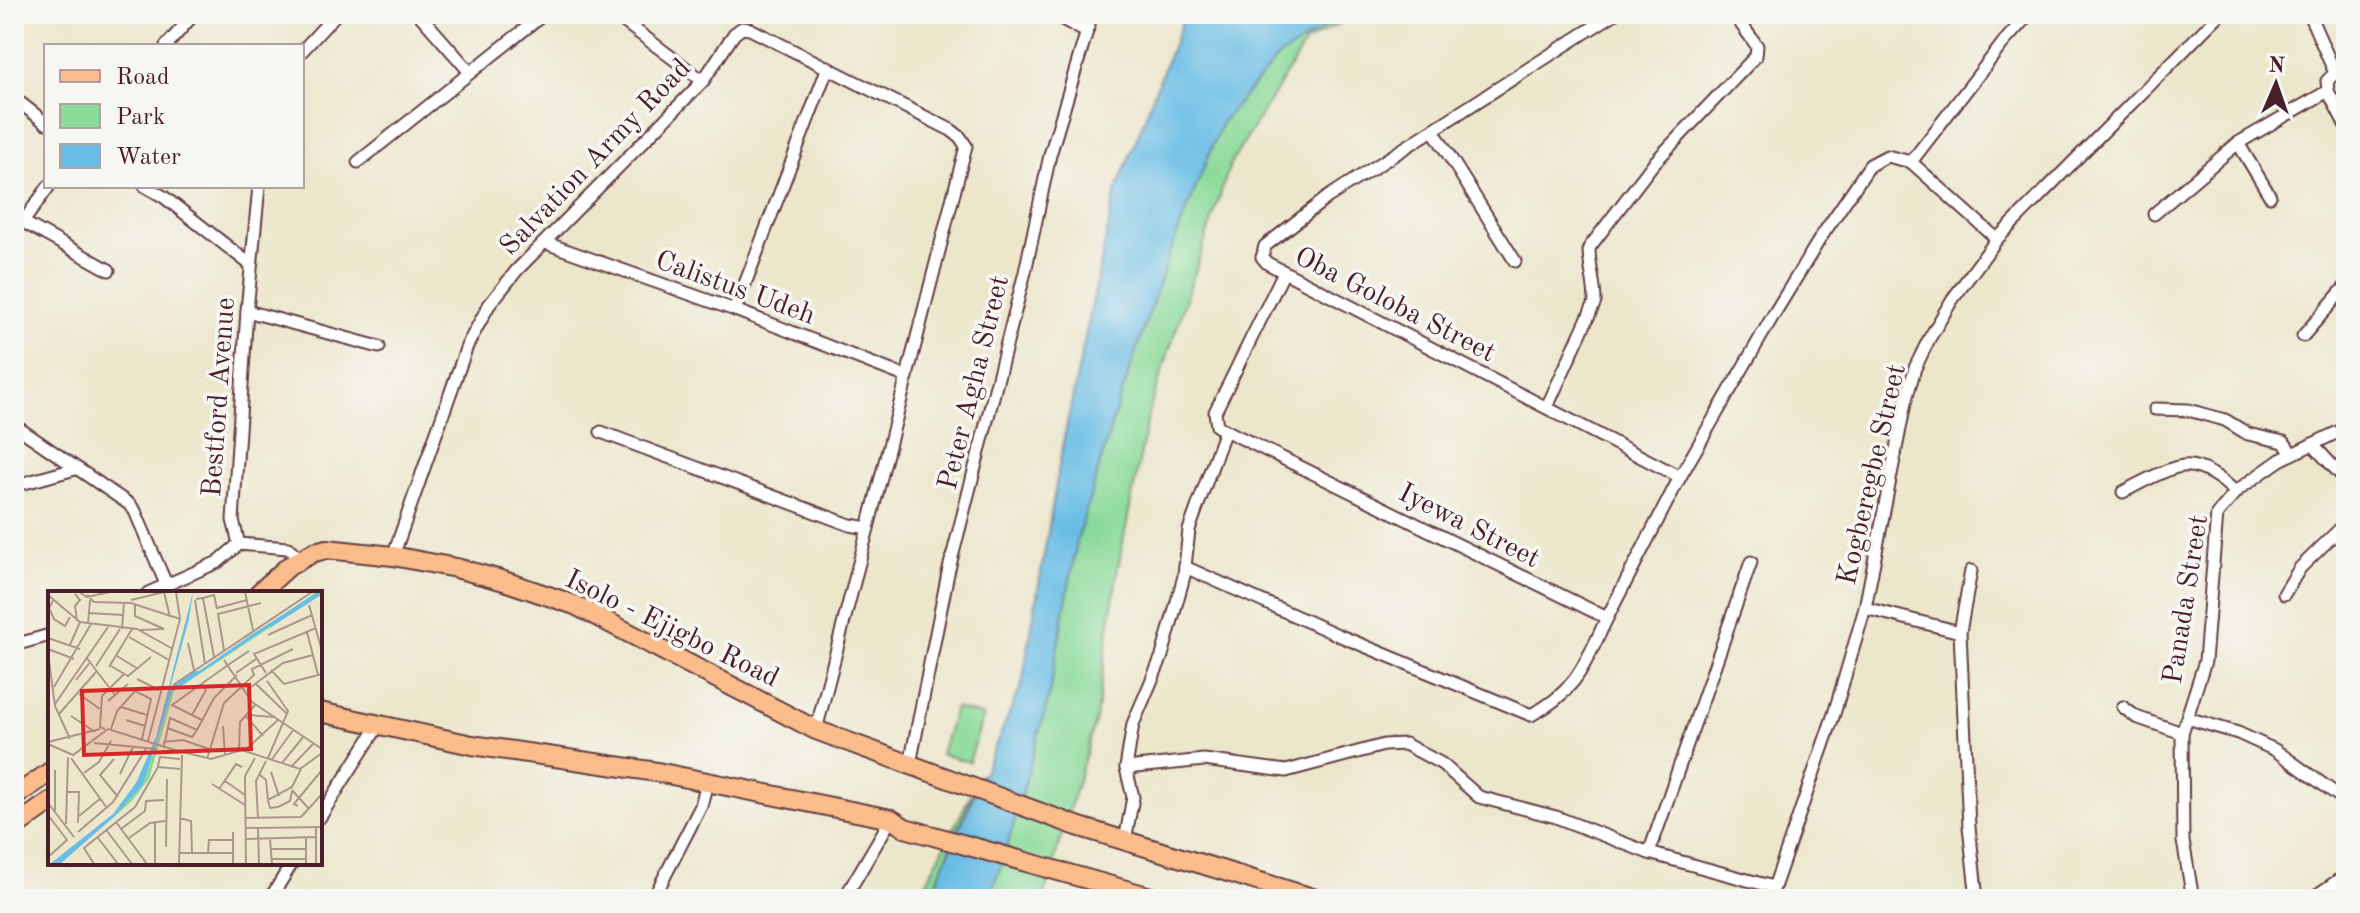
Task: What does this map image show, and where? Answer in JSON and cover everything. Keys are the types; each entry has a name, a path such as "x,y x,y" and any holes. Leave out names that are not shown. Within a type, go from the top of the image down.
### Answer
{"main road":[{"name":"Isolo - Ejigbo Road","path":"261,591 289,566 327,549 393,556 501,580 575,605 816,730 1125,841"},
{"path":"322,712 472,745 643,769 898,824 1158,899"},
{"path":"14,797 48,773"},
{"path":"14,827 48,803"},
{"path":"1125,841 1316,899"}],"street":[{"path":"168,44 194,14"},
{"path":"304,49 336,14"},
{"path":"419,14 469,71"},
{"path":"358,162 544,14"},
{"path":"614,14 703,81"},
{"path":"1053,14 1086,32"},
{"name":"Peter Agha Street","path":"918,767 948,573 1025,272 1050,155 1092,14"},
{"name":"Oba Goloba Street","path":"1614,14 1328,197 1265,246 1262,257 1284,272 1680,477"},
{"path":"1547,407 1595,302 1589,248 1653,164 1756,56 1757,46 1734,14"},
{"path":"1911,162 2029,14"},
{"name":"Kogberegbe Street","path":"1771,893 1834,714 1865,608 1905,403 1915,368 1952,300 1997,239 2220,14"},
{"path":"2309,14 2335,73"},
{"name":"Salvation Army Road","path":"393,556 467,346 489,305 517,270 703,81 734,34 742,28 828,67 951,130 966,146 907,377"},
{"path":"2346,66 2327,81 2328,91 2346,126"},
{"path":"735,310 828,67"},
{"path":"2154,214 2238,143 2328,91"},
{"path":"14,98 44,121"},
{"path":"1433,130 1515,261"},
{"path":"2238,143 2270,196"},
{"path":"1185,567 1531,715 1547,707 1575,682 1680,477 1774,314 1870,165 1887,156 1911,162 1997,239"},
{"path":"47,188 18,220 109,270"},
{"path":"148,188 251,265"},
{"name":"Bestford Avenue","path":"239,544 233,520 234,490 259,188"},
{"name":"Calistus Udeh","path":"546,243 735,310 907,377"},
{"path":"1125,841 1133,797 1126,768 1133,724 1162,656 1185,567 1189,530 1225,430 1217,426 1215,412 1284,272"},
{"path":"2303,336 2346,286"},
{"path":"247,311 379,347"},
{"path":"816,730 907,377"},
{"path":"2155,409 2188,410 2225,420 2248,434 2284,442 2292,454"},
{"name":"Panada Street","path":"2193,899 2183,841 2182,733 2205,661 2217,514 2235,492 2292,454 2346,428 2346,421"},
{"path":"14,425 121,498 135,511 166,584"},
{"name":"Iyewa Street","path":"1225,430 1607,618"},
{"path":"601,432 850,525 868,528"},
{"path":"2312,444 2346,480"},
{"path":"2123,492 2144,480 2183,466 2211,473 2235,492"},
{"path":"14,486 75,469"},
{"path":"2284,594 2300,568 2346,523"},
{"path":"152,591 218,562 239,544 288,548 301,559"},
{"path":"1649,853 1751,562"},
{"path":"1971,571 1960,632 1969,827 1977,899"},
{"path":"1865,608 1960,632"},
{"path":"14,645 48,636"},
{"path":"2123,707 2136,717 2182,733"},
{"path":"2187,718 2238,733 2275,750 2346,801"},
{"path":"322,814 378,726"},
{"path":"1126,768 1204,760 1286,771 1384,745 1405,744 1442,764 1479,797 1556,817 1649,853 1771,893"},
{"path":"653,899 701,806 707,782"},
{"path":"844,899 898,824"},
{"path":"270,899 291,865"},
{"path":"2311,899 2346,875"}],"green space":[{"path":"1344,14 1356,14 1305,43 1230,165 1149,412 1118,567 1096,719 1043,899 988,899 1004,858 1048,700 1077,541 1114,416 1170,252 1222,122 1277,58"},
{"path":"955,708 983,716 969,762 941,754"},
{"path":"981,774 929,899 918,899"}],"water":[{"path":"1185,14 1346,14 1277,58 1222,122 1170,252 1114,416 1077,541 1048,700 1004,858 988,899 929,899 1022,684 1063,443 1115,194"}]}
